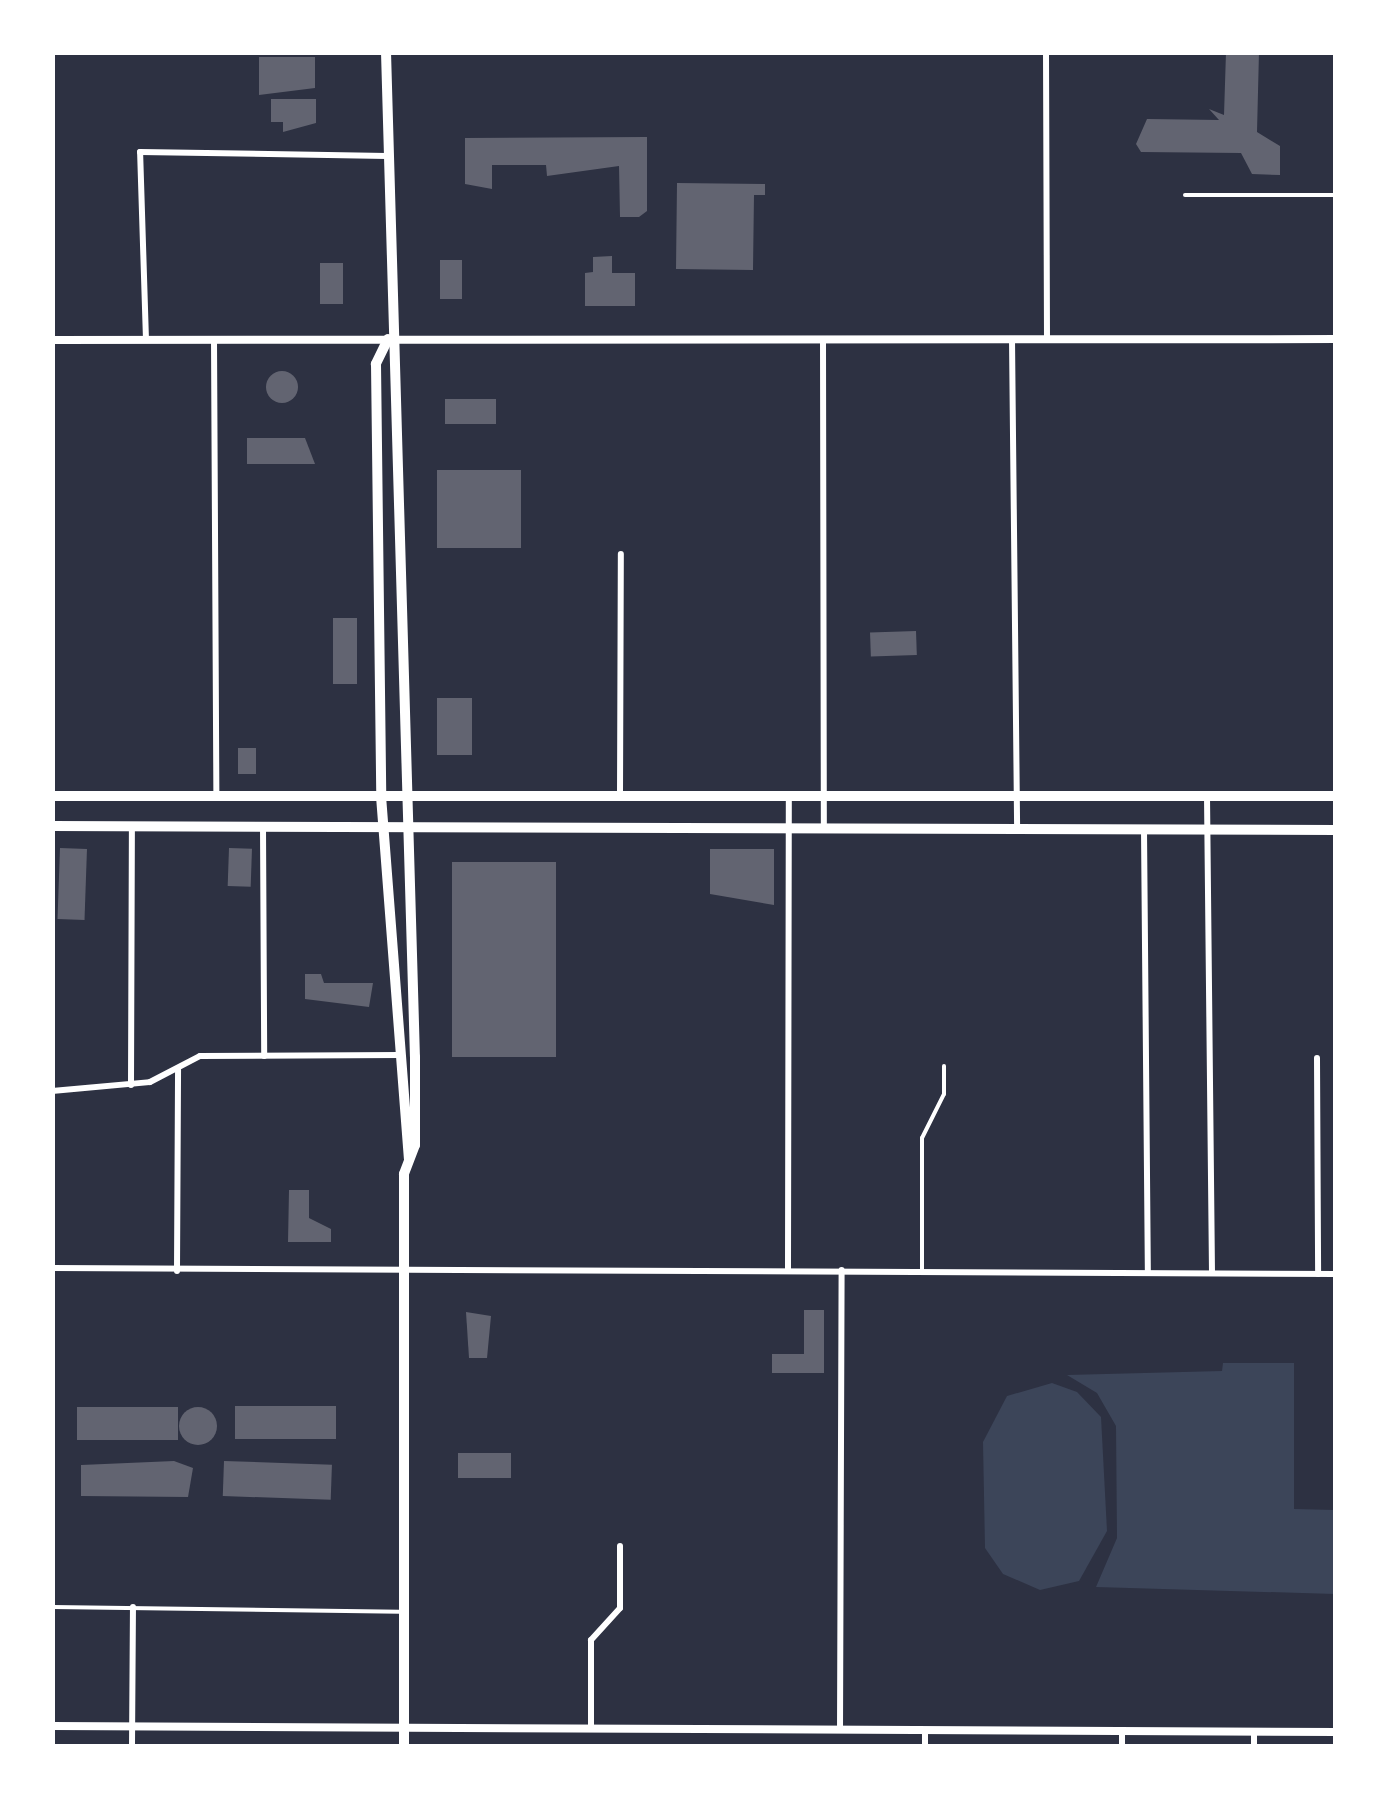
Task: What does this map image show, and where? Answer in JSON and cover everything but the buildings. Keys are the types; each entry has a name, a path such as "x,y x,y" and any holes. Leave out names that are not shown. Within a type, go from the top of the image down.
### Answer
{"main road":[{"path":"386,52 388,339 400,399 403,796 415,1057 404,1269 404,1746"},
{"path":"388,339 376,364 381,796 409,1159"},
{"path":"52,796 1336,796"},
{"path":"52,826 1336,830"}],"street":[{"path":"1046,52 1046,339"},
{"path":"146,340 140,152 387,156"},
{"path":"822,339 824,828"},
{"path":"1012,339 1017,828"},
{"path":"52,340 1336,339"},
{"path":"214,340 216,796"},
{"path":"620,554 620,795"},
{"path":"788,1270 789,794"},
{"path":"1207,795 1212,1271"},
{"path":"132,826 132,1085"},
{"path":"264,826 264,1056"},
{"path":"1144,829 1148,1271"},
{"path":"52,1091 132,1085 178,1069 200,1056 402,1055"},
{"path":"1318,1058 1318,1274"},
{"path":"177,1272 178,1069"},
{"path":"52,1268 177,1272 404,1269 1336,1274"},
{"path":"840,1730 842,1270"},
{"path":"591,1728 591,1640 620,1608 620,1546"},
{"path":"132,1746 133,1608"},
{"path":"52,1726 1336,1732"},
{"path":"925,1730 925,1746"},
{"path":"1122,1732 1122,1746"},
{"path":"1254,1732 1254,1746"}],"lane":[{"path":"1185,194 1336,195"},
{"path":"922,1271 922,1138 944,1094 944,1066"},
{"path":"53,1606 405,1612"}],"shaded area":[{"path":"1223,1363 1294,1363 1294,1509 1335,1510 1335,1594 1096,1587 1117,1538 1116,1426 1097,1393 1067,1375 1222,1371"},
{"path":"1052,1383 1077,1392 1101,1417 1107,1531 1079,1581 1040,1590 1003,1574 985,1548 983,1442 1007,1396"}]}
